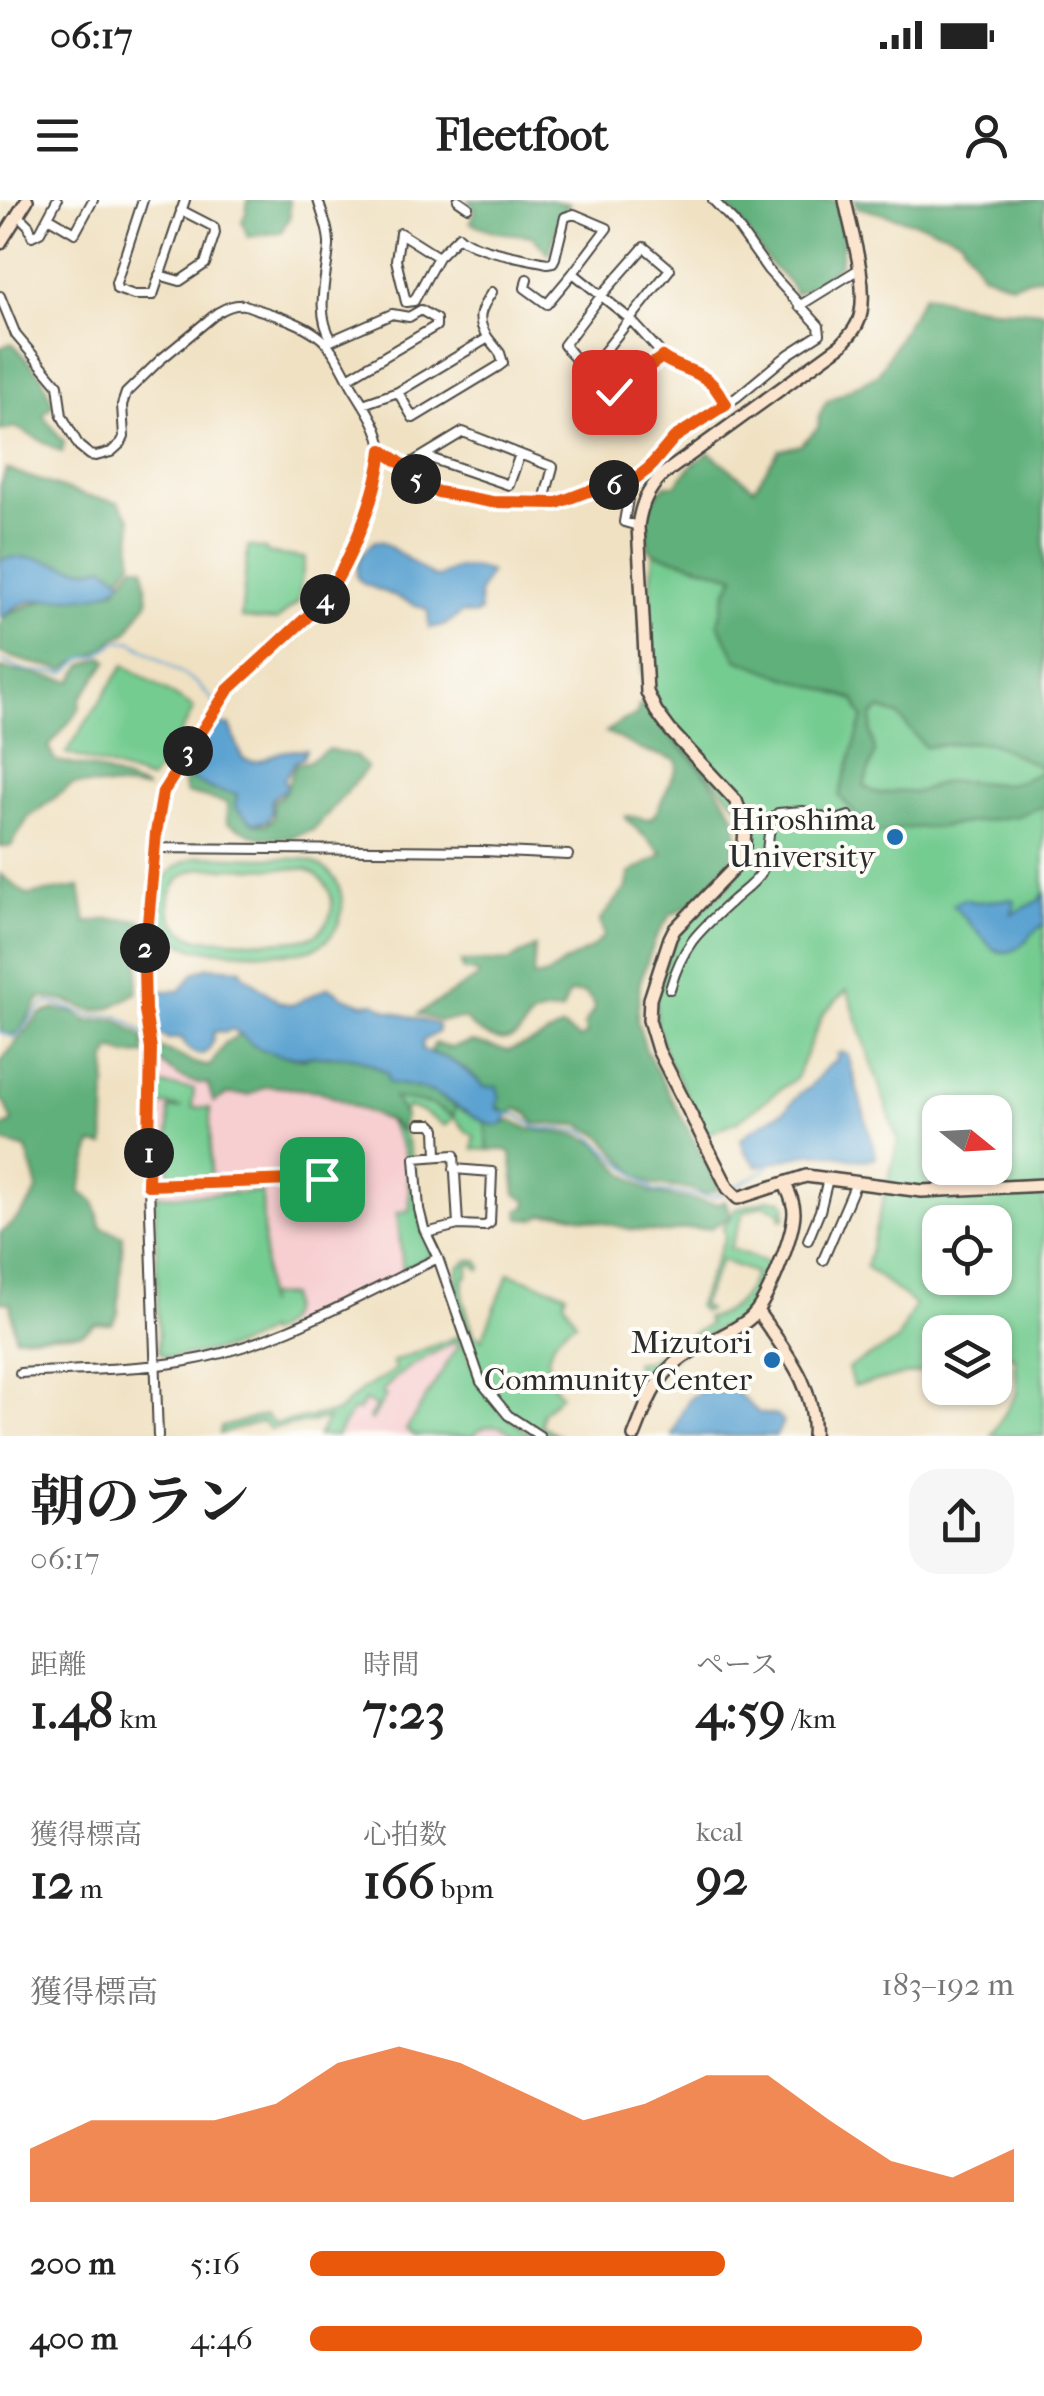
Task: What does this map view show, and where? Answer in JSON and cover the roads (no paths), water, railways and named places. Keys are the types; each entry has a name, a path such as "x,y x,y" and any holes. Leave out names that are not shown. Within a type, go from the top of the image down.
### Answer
{"street":[{"path":"0,243 27,200"},
{"path":"18,215 29,226 32,236 40,232 57,200"},
{"path":"48,217 75,233 93,200"},
{"path":"143,200 116,283 117,289 134,295 153,295 185,200"},
{"path":"158,1436 144,968 163,792 232,686 330,592 379,479 382,450 376,426 327,338 322,294 329,240 318,200"},
{"path":"458,200 468,207"},
{"path":"382,450 424,486 492,502 557,503 631,482 648,469 674,438 820,334 819,326 768,270 714,200"},
{"path":"845,200 862,294 861,314 854,330 840,346 662,475 647,493 638,526 647,692 670,730 736,801 744,825 744,846 735,866 670,938 654,983 649,1020 658,1050 732,1193 785,1184 806,1176 928,1190 1044,1185"},
{"path":"160,275 180,282 205,264 216,233 214,228 181,210"},
{"path":"438,257 400,233 396,260 406,302 414,300 438,257 459,236 463,242 481,248 547,263 553,262 566,218 574,214 607,228 547,304 524,288 527,279"},
{"path":"588,372 670,268 644,247 564,345 580,366 614,392 662,357"},
{"path":"799,306 858,269"},
{"path":"573,273 630,319 662,357 713,384 726,404"},
{"path":"398,392 413,418 503,363 478,320 492,292"},
{"path":"0,296 16,336 58,385 62,416 79,446 90,455 112,452 124,437 122,405 126,393 226,307 246,305 327,338 392,314 409,317 422,310 436,319 436,326 348,378"},
{"path":"362,404 398,392 488,338"},
{"path":"406,467 463,432 553,467 543,504"},
{"path":"428,454 430,458 509,485 520,454"},
{"path":"631,482 624,522 638,526"},
{"path":"670,990 696,933 759,876 766,858 769,830 778,812 795,810 834,821 849,816"},
{"path":"154,848 568,855"},
{"path":"420,1124 431,1124 436,1129 437,1156"},
{"path":"458,1225 454,1155 414,1158 419,1209 426,1233 481,1382 508,1415 540,1436"},
{"path":"426,1233 490,1223 492,1172 454,1169"},
{"path":"148,1185 322,1179"},
{"path":"808,1240 828,1179"},
{"path":"823,1260 856,1183"},
{"path":"634,1436 651,1393 667,1370 682,1356 746,1322 767,1297 792,1225 794,1210 785,1184"},
{"path":"20,1373 155,1364 197,1358 264,1340 438,1258"},
{"path":"758,1312 807,1390 813,1436"}],"water":[{"path":"375,541 383,542 432,576 463,567 490,572 479,593 480,612 462,613 445,625 429,628 428,610 362,583 357,577 359,561"},
{"path":"14,557 80,569 104,566 123,580 96,595 30,602 15,607 3,618 0,560"},
{"path":"230,725 242,758 248,761 284,751 306,750 284,779 287,789 271,801 267,821 252,823 235,807 237,794 214,790 186,777 189,763 214,726"},
{"path":"1044,894 1044,925 1010,952 993,949 953,905 963,899 1013,899 1012,914"},
{"path":"208,967 241,969 279,1002 292,1005 329,987 363,1004 375,1003 438,1025 438,1032 423,1041 422,1049 458,1065 484,1087 497,1087 498,1109 508,1114 505,1122 500,1126 490,1124 429,1091 389,1083 387,1073 356,1058 280,1055 257,1047 232,1029 213,1033 208,1050 196,1054 182,1038 168,1039 158,1034 153,991 180,991 194,973"},
{"path":"842,1052 848,1055 876,1157 810,1154 757,1166 744,1150 741,1139 785,1110"},
{"path":"728,1385 759,1413 778,1416 783,1422 776,1436 672,1436 691,1397 717,1387 720,1391"}],"waterway":[{"path":"0,660 25,671 66,673 82,659 98,655 118,641 133,642 198,684 222,711 221,729"},
{"path":"0,1032 16,1038 39,1008 49,1002 91,1016 117,1015 153,1038 161,1033"},
{"path":"505,1114 518,1115 536,1128 585,1131 654,1191 713,1197 728,1191"},
{"path":"735,1187 769,1164"}],"place":[{"name":"Hiroshima University","path":"895,837"},
{"name":"Mizutori Community Center","path":"772,1360"}]}
